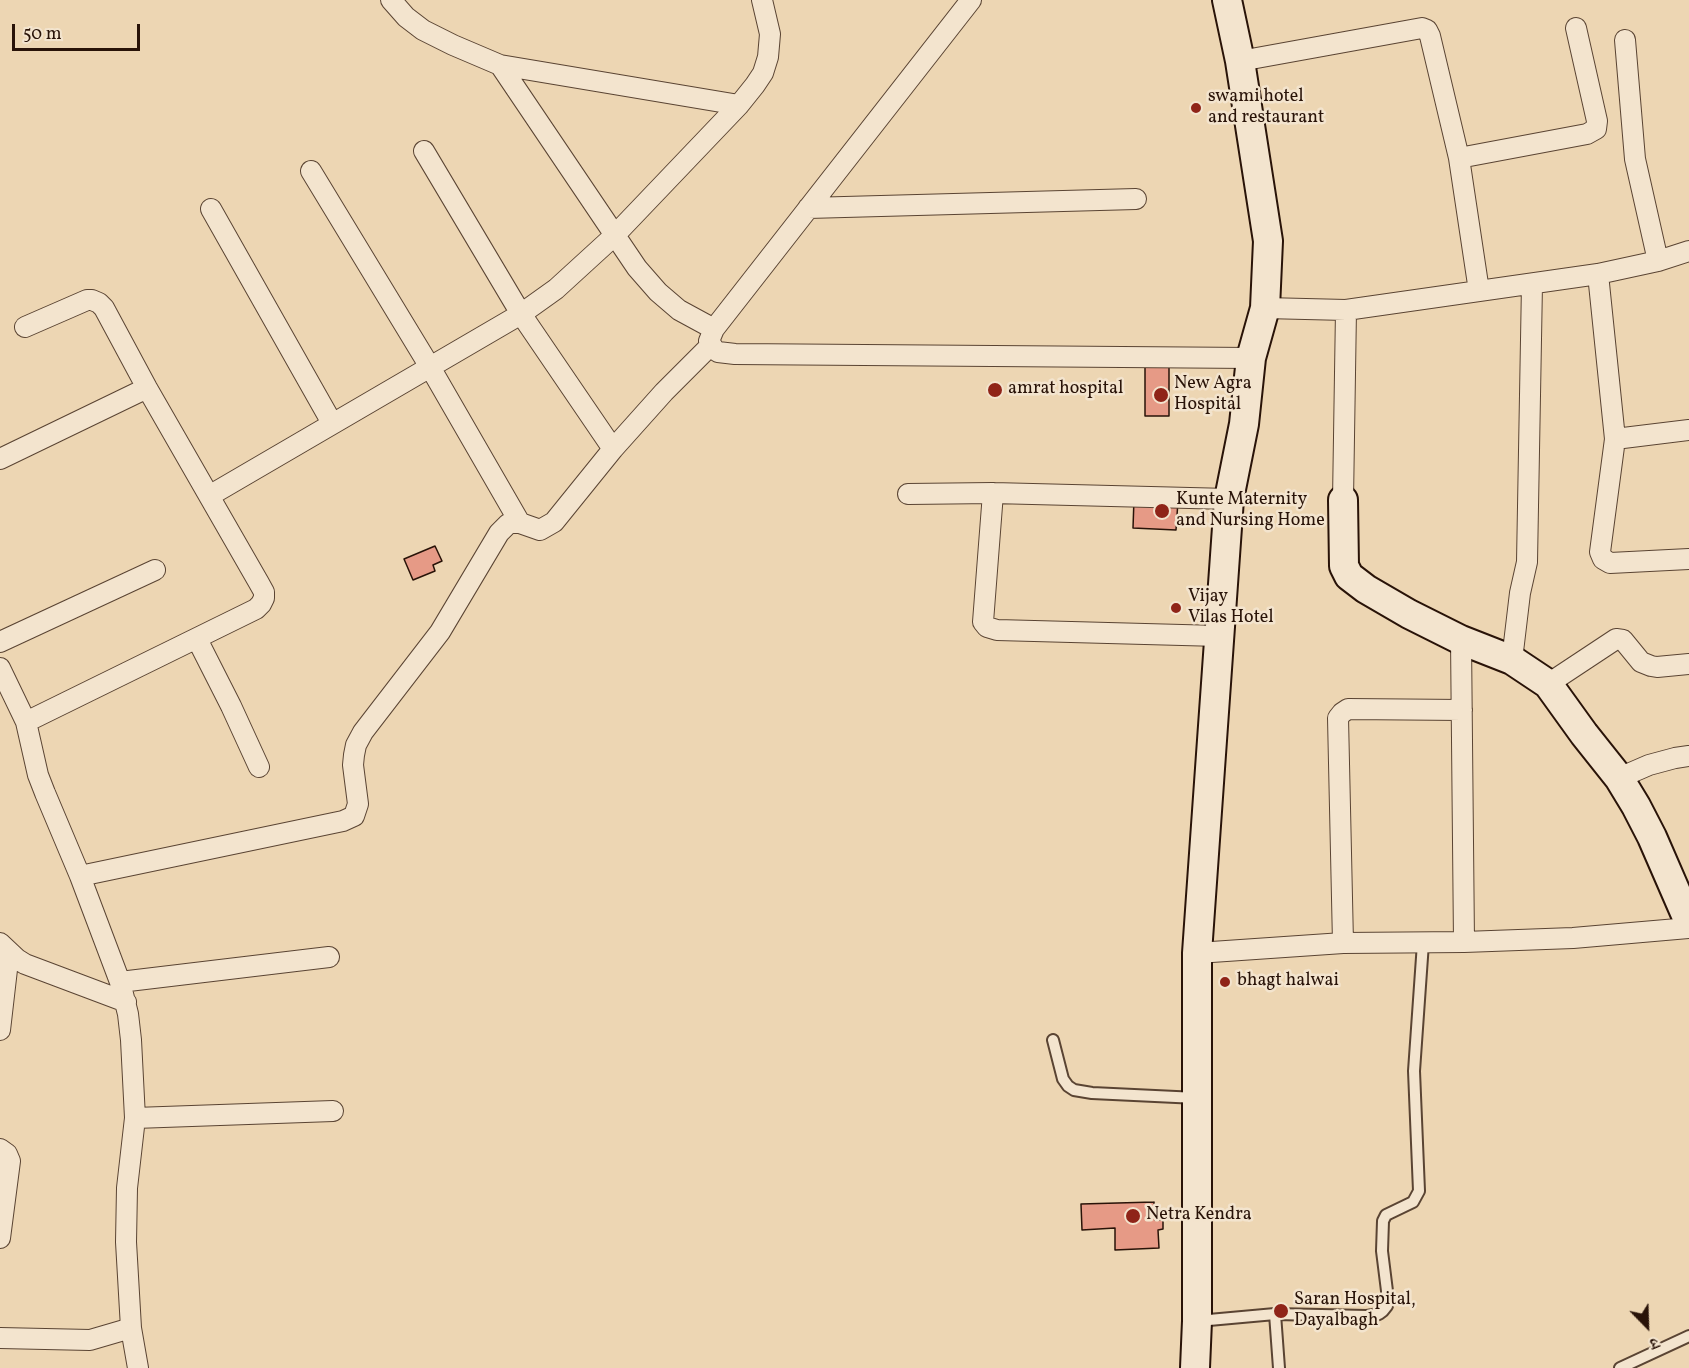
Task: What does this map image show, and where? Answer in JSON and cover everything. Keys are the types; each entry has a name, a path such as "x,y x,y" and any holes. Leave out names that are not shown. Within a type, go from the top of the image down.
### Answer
{"street":[{"path":"391,0 406,17 423,30 500,64 739,105"},
{"path":"209,496 520,314 556,289 614,236 739,105 763,73 768,57 770,34 762,0"},
{"path":"80,876 343,821 354,816 358,804 353,765 356,745 363,732 440,632 499,533 508,524 520,523 540,530 554,522 613,449 713,337 808,208 971,0"},
{"path":"1195,1368 1197,952 1229,499 1244,424 1251,358 1265,308 1268,241 1240,61 1227,0"},
{"path":"1240,61 1424,28 1430,36 1459,158 1479,291"},
{"path":"1459,158 1587,134 1596,129 1597,121 1576,28"},
{"path":"1625,40 1635,159 1658,261"},
{"path":"500,64 637,268 658,292 713,337 718,352 735,354 1251,358"},
{"path":"424,152 520,314 613,449"},
{"path":"311,171 430,367 520,523"},
{"path":"808,208 1136,199"},
{"path":"211,208 332,423"},
{"path":"1265,308 1346,310 1598,274 1658,261 1689,251"},
{"path":"1598,274 1615,439 1600,552 1610,563 1689,559"},
{"path":"1512,660 1520,593 1527,562 1532,284"},
{"path":"25,327 87,300 96,300 104,308 147,388 264,592 264,598 256,609 26,722"},
{"path":"1346,310 1342,500 1344,566 1349,576 1366,589 1461,640 1512,660 1548,684 1619,778 1636,806 1689,922"},
{"path":"0,459 147,388"},
{"path":"1615,439 1689,430"},
{"path":"908,494 993,493 1229,499"},
{"path":"993,493 983,622 987,627 997,630 1219,636"},
{"path":"0,642 155,570"},
{"path":"197,639 259,767"},
{"path":"1548,684 1616,639 1623,640 1641,662 1651,666 1689,663"},
{"path":"1461,640 1464,942"},
{"path":"0,668 26,722 38,775 80,876 126,1002 131,1040 135,1118 126,1215 130,1328 138,1368"},
{"path":"1343,943 1338,718 1342,713 1353,709 1461,710"},
{"path":"1619,778 1649,765 1689,756"},
{"path":"1197,952 1343,943 1573,938 1689,928"},
{"path":"5,948 25,964 126,1002"},
{"path":"0,1030 5,948"},
{"path":"120,982 329,957"},
{"path":"135,1118 333,1111"},
{"path":"0,1149 8,1154 10,1159 0,1238"},
{"path":"0,1338 90,1340 130,1328"}],"lane":[{"path":"1197,1321 1275,1314 1367,1316 1379,1314 1387,1306 1382,1251 1383,1221 1386,1215 1413,1202 1419,1191 1414,1071 1423,943"},
{"path":"1053,1040 1063,1079 1074,1090 1092,1093 1197,1098"},
{"path":"1275,1314 1279,1368"},
{"path":"1620,1368 1689,1336"}],"building":[{"path":"1145,358 1169,358 1169,416 1145,416"},
{"path":"1134,499 1178,501 1176,530 1133,528"},
{"path":"435,546 442,561 433,565 435,571 413,580 404,559"},
{"path":"1154,1202 1155,1220 1163,1220 1163,1229 1158,1230 1159,1248 1115,1250 1115,1228 1082,1230 1081,1204"}],"place":[{"name":"swami hotel and restaurant","path":"1196,108"},
{"name":"amrat hospital","path":"995,390"},
{"name":"New Agra Hospital","path":"1161,395"},
{"name":"Kunte Maternity and Nursing Home","path":"1162,511"},
{"name":"Vijay Vilas Hotel","path":"1176,608"},
{"name":"bhagt halwai","path":"1225,982"},
{"name":"Netra Kendra","path":"1133,1216"},
{"name":"Saran Hospital, Dayalbagh","path":"1281,1311"}]}
